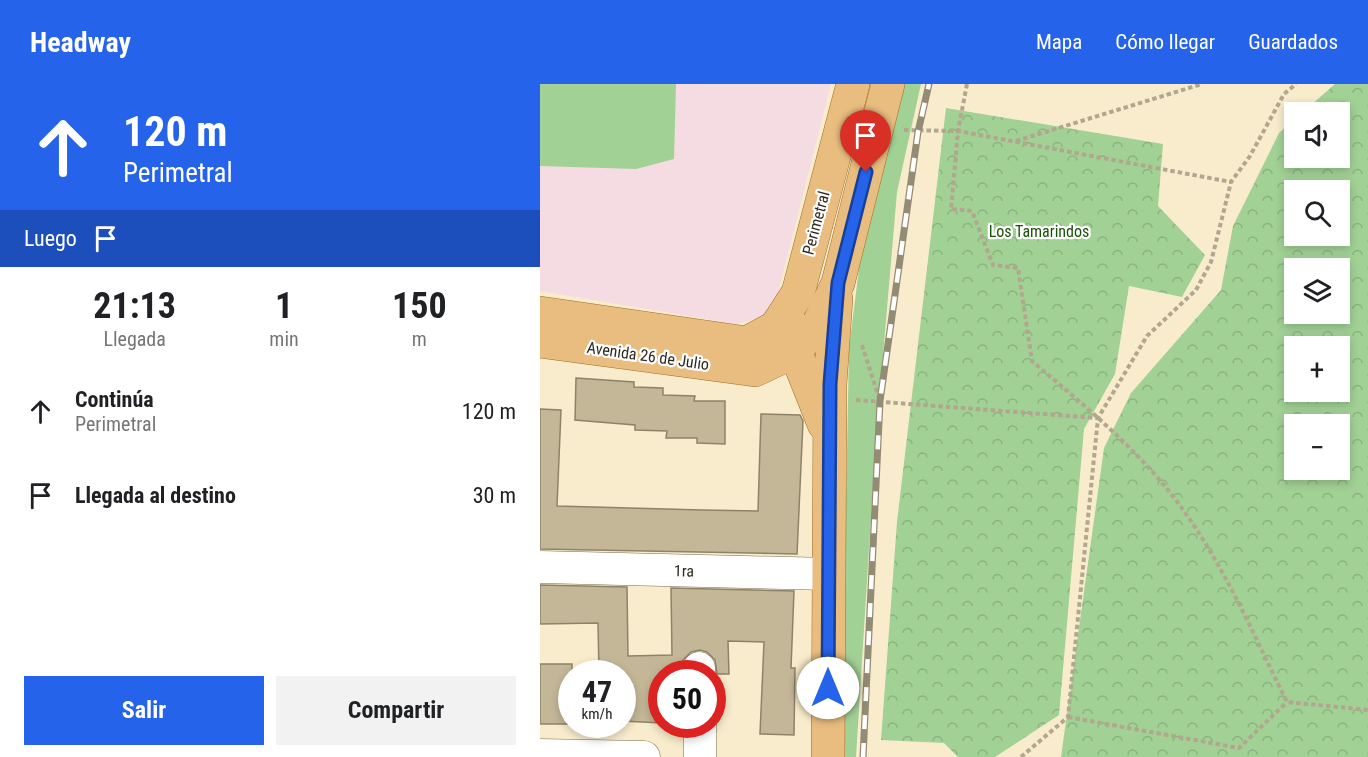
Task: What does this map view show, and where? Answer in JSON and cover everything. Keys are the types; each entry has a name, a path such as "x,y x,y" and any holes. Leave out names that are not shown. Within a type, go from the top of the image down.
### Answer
{"main road":[{"name":"Perimetral","path":"807,367 798,293 853,84"},
{"path":"807,367 838,283 888,84"},
{"path":"828,757 830,440 807,367 819,324 838,283"},
{"name":"Avenida 26 de Julio","path":"540,312 807,367"},
{"name":"Avenida 26 de Julio","path":"540,341 751,357"},
{"path":"751,357 807,367"}],"street":[{"name":"1ra","path":"540,567 829,574"},
{"path":"700,738 700,757"},
{"path":"540,755 644,757"}],"path":[{"path":"966,84 958,132 951,209 972,211 993,265 1018,268 1032,361 1098,418 1168,490 1215,560 1287,702"},
{"path":"1013,142 1202,84"},
{"path":"1021,757 1068,717 1098,418 1147,336 1196,290 1211,262 1232,182 1250,156 1284,94 1296,84"},
{"path":"877,128 958,132 1232,182"},
{"path":"807,367 1098,418"},
{"path":"1068,717 1239,748 1287,702 1368,710"}],"shaded area":[{"path":"540,84 831,84 778,293 763,317 736,324 540,291"}],"green space":[{"path":"540,84 676,84 674,159 636,169 540,166"},
{"path":"902,84 921,84 897,192 876,437 856,757 841,757 849,349 865,220"},
{"path":"1335,84 1368,84 1368,757 1061,757 1104,448 1131,393 1221,290 1233,226 1279,133 1284,129 1284,168 1350,168 1350,102 1314,102"},
{"name":"Los Tamarindos","path":"946,108 1163,144 1158,206 1205,255 1182,297 1129,286 1115,374 1084,429 1059,715 995,757 958,757 944,743 881,740 897,522"}],"building":[{"path":"576,378 634,382 634,387 663,388 663,395 695,396 694,401 725,401 725,444 697,443 697,438 666,438 667,431 635,430 635,425 575,420"},
{"path":"540,409 561,410 557,506 702,510 758,511 761,414 800,415 803,421 797,554 540,549"},
{"path":"540,585 627,587 628,656 672,655 671,588 794,591 791,668 795,668 794,735 760,734 764,642 728,641 729,674 726,674 726,660 715,660 707,652 700,650 691,652 683,660 648,660 648,722 636,722 636,660 599,660 598,623 540,624"},
{"path":"540,664 558,664 558,724 540,724"}],"railway":[{"path":"863,757 880,401 918,132 929,84"}],"route":[{"path":"828,688 830,384 838,283 866,172"}]}
